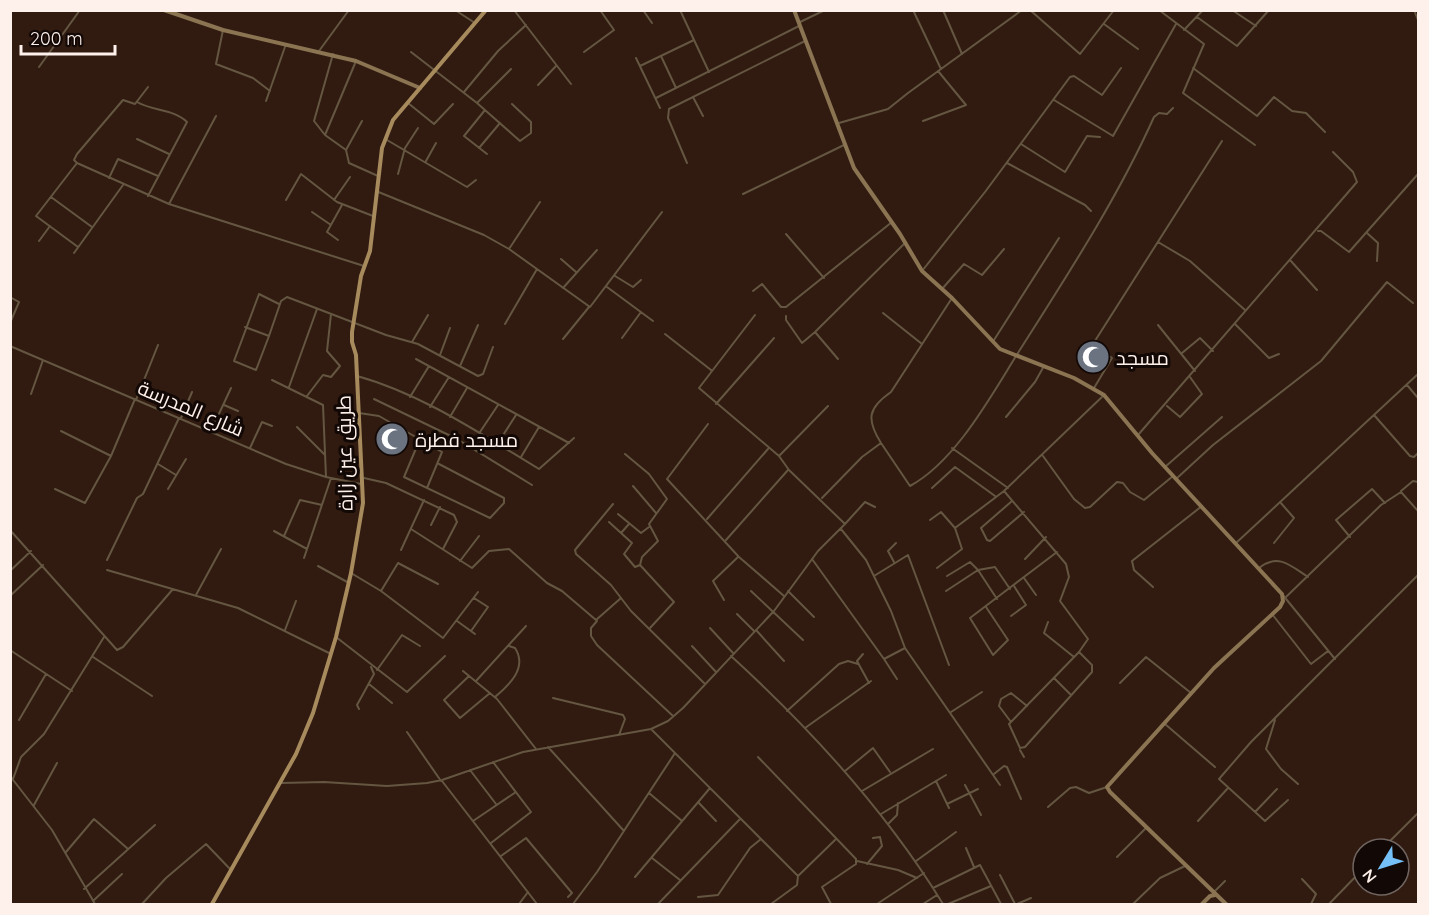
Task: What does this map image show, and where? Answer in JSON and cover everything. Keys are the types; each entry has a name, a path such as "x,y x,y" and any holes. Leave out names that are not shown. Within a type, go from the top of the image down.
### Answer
{"main road":[{"path":"164,10 223,30 356,61 420,88"},
{"name":"طريق عين زارة","path":"212,904 304,736 336,637 349,583 362,515 364,484 356,353 352,342 364,266 370,251 384,139 393,120 486,10"},
{"path":"794,10 844,145 860,180 906,242 922,271 952,298 992,342 1016,356 1094,388 1104,395 1166,467 1284,596 1282,604 1250,632 1191,693 1107,787 1146,828 1226,904"},
{"path":"1208,888 1208,897"},
{"path":"1202,904 1214,894"}],"street":[{"path":"39,67 80,10"},
{"path":"319,51 349,10"},
{"path":"455,10 475,23"},
{"path":"514,10 571,84"},
{"path":"584,52 614,30 600,10"},
{"path":"643,10 652,23"},
{"path":"680,10 709,72"},
{"path":"656,98 825,10"},
{"path":"913,10 939,70 966,105 923,121"},
{"path":"943,10 962,54"},
{"path":"836,124 894,106 1022,10"},
{"path":"1031,11 1080,54 1114,10"},
{"path":"1159,10 1204,44 1183,93 1255,145"},
{"path":"1184,30 1203,10"},
{"path":"1232,10 1256,26"},
{"path":"1237,14 1240,10"},
{"path":"1197,16 1236,46 1269,10"},
{"path":"1414,10 1419,20"},
{"path":"1104,24 1138,49"},
{"path":"1053,99 1113,136 1176,24"},
{"path":"464,92 498,51 526,25"},
{"path":"223,30 216,64 253,78 270,91"},
{"path":"640,66 694,40"},
{"path":"687,163 667,111 805,41"},
{"path":"266,101 286,44"},
{"path":"411,52 436,69 520,141 531,134 531,122 512,104"},
{"path":"333,54 314,121 325,135 346,150 349,163 378,176"},
{"path":"661,56 676,88"},
{"path":"636,58 660,108"},
{"path":"325,135 356,61"},
{"path":"538,85 556,66"},
{"path":"922,271 1073,75 1102,95 1121,68"},
{"path":"1192,68 1257,116 1274,98 1292,111 1306,113 1325,132"},
{"path":"477,103 511,69"},
{"path":"136,102 148,87"},
{"path":"693,97 703,116"},
{"path":"148,196 187,121 136,102 132,104 123,100 76,154 74,160 77,163 123,185 148,196 169,204 364,266"},
{"path":"408,103 434,124 453,104"},
{"path":"952,298 891,392 883,398 872,413 870,423 910,486 952,448 975,419 1093,234 1136,157 1154,117 1160,113 1167,114 1173,108"},
{"path":"485,110 464,134 487,154"},
{"path":"169,204 216,116"},
{"path":"346,150 362,121"},
{"path":"479,148 500,123"},
{"path":"398,174 405,148 418,128"},
{"path":"1021,144 1065,172 1087,136 1100,137"},
{"path":"137,139 170,154"},
{"path":"384,139 405,148 467,187 476,180"},
{"path":"1094,388 1112,358 1093,344 1222,141"},
{"path":"426,161 436,142"},
{"path":"743,194 844,145"},
{"path":"1138,435 1213,351 1245,310 1316,232 1357,181 1348,166 1333,152"},
{"path":"109,178 118,159 158,176"},
{"path":"77,163 36,215 78,247"},
{"path":"1007,163 1085,205 1091,211"},
{"path":"286,200 301,174 342,205 373,216"},
{"path":"1316,232 1321,231 1348,252 1419,174"},
{"path":"334,200 350,177"},
{"path":"74,253 123,185"},
{"path":"376,191 461,224 509,249 589,307"},
{"path":"51,197 92,227"},
{"path":"509,249 540,202"},
{"path":"338,240 327,232 342,205"},
{"path":"312,212 331,225"},
{"path":"563,339 593,305 662,212"},
{"path":"753,291 762,284 783,308 825,278 892,222"},
{"path":"39,241 50,226"},
{"path":"1366,233 1378,243 1377,261"},
{"path":"786,234 825,278"},
{"path":"992,342 1059,238"},
{"path":"786,316 786,320 802,343 906,242"},
{"path":"1157,242 1190,261 1245,310"},
{"path":"942,290 964,264 982,275 1004,249"},
{"path":"563,288 597,250"},
{"path":"561,259 576,272"},
{"path":"1290,260 1317,290"},
{"path":"505,324 537,269"},
{"path":"615,276 633,286 641,280"},
{"path":"1043,456 1074,499 1085,508 1090,507 1117,482 1123,483 1131,492 1144,500 1329,354 1388,282 1413,303"},
{"path":"607,287 653,321"},
{"path":"280,305 259,294 234,361 256,370 280,305 287,297 412,342 481,375 493,347"},
{"path":"10,297 19,302 10,323"},
{"path":"289,387 317,309"},
{"path":"622,338 641,312"},
{"path":"883,313 922,344"},
{"path":"307,396 323,375 331,377 340,366 327,351 331,314"},
{"path":"412,342 428,315"},
{"path":"755,315 699,388 779,456 789,470 822,499 845,524"},
{"path":"1235,324 1269,358 1279,354"},
{"path":"460,366 478,325"},
{"path":"1158,325 1195,371"},
{"path":"245,327 269,336"},
{"path":"440,355 450,328"},
{"path":"815,332 838,359"},
{"path":"665,334 711,370"},
{"path":"716,404 774,338"},
{"path":"1182,353 1200,338 1213,351"},
{"path":"55,489 85,503 111,456 158,345"},
{"name":"شارع المدرسة","path":"10,346 250,448 326,477 364,484"},
{"path":"416,359 569,443"},
{"path":"31,394 43,360"},
{"path":"410,397 429,366"},
{"path":"1006,417 1035,382 1044,366"},
{"path":"1236,543 1419,374"},
{"path":"357,376 410,397 480,432 540,469 574,438"},
{"path":"430,407 449,377"},
{"path":"1166,405 1180,417 1202,394 1190,377"},
{"path":"272,380 323,405 326,477"},
{"path":"1407,385 1419,398"},
{"path":"450,417 467,387"},
{"path":"210,431 231,388"},
{"path":"107,560 137,498 143,494 192,392"},
{"path":"955,528 1008,488 1104,395"},
{"path":"374,399 438,430 532,485"},
{"path":"223,404 238,411"},
{"path":"480,432 498,405"},
{"path":"779,456 828,406"},
{"path":"359,413 375,414 442,452 428,488"},
{"path":"498,443 516,415"},
{"path":"1374,415 1410,456 1414,457 1419,453"},
{"path":"1166,467 1222,417"},
{"path":"250,448 262,422 272,426"},
{"path":"708,424 667,479 707,519 739,557 784,596"},
{"path":"297,427 325,455"},
{"path":"521,457 539,427"},
{"path":"430,445 438,430"},
{"path":"61,431 111,456"},
{"path":"420,439 404,475 490,518 504,503 504,498 438,464"},
{"path":"822,499 862,457 881,443"},
{"path":"952,448 1008,488"},
{"path":"707,519 769,449"},
{"path":"618,514 641,533 649,527 656,513 667,501 667,497 649,474 625,454"},
{"path":"168,489 186,459"},
{"path":"158,464 176,475"},
{"path":"932,488 955,467 995,496"},
{"path":"726,540 789,470"},
{"path":"304,558 331,478"},
{"path":"364,478 386,483 440,507 457,520 443,549"},
{"path":"1336,659 1284,596 1308,577 1385,503 1413,481 1419,482"},
{"path":"633,486 656,513"},
{"path":"1350,537 1336,520 1372,489 1385,503"},
{"path":"1004,491 1046,537 1066,564 1069,577 1060,601 1088,639 1079,652 1008,726 1023,757"},
{"path":"1401,492 1419,512"},
{"path":"284,536 300,500 322,505"},
{"path":"401,550 424,500"},
{"path":"1012,500 981,528 987,540 990,541 1024,512"},
{"path":"280,783 324,782 387,786 441,780 492,761 536,749 651,729 673,716 774,612 812,559 866,502 875,507"},
{"path":"1274,543 1294,518 1280,502"},
{"path":"613,504 575,552 705,684"},
{"path":"1153,588 1134,570 1132,561 1202,506"},
{"path":"431,525 440,507"},
{"path":"930,520 941,512 955,528 962,549 937,568"},
{"path":"609,522 632,544 624,554 635,567 640,565"},
{"path":"621,533 630,524"},
{"path":"640,565 642,557 658,541 649,527"},
{"path":"411,529 472,568 489,551 509,549 544,581 562,591 597,620"},
{"path":"841,529 866,560 905,648 983,758 986,768 994,774 1000,785"},
{"path":"10,530 31,551 114,649 121,649 173,589"},
{"path":"274,531 307,549"},
{"path":"460,561 479,536"},
{"path":"1025,560 1046,537"},
{"path":"894,562 888,551 896,543"},
{"path":"196,595 221,549"},
{"path":"10,572 31,551"},
{"path":"986,607 1008,640 993,655 970,619 1057,552"},
{"path":"874,576 906,555 910,558 949,665"},
{"path":"724,600 713,581 739,557"},
{"path":"812,559 897,679"},
{"path":"1259,568 1275,560 1308,577"},
{"path":"947,576 970,562 997,598"},
{"path":"381,591 398,563 438,584"},
{"path":"10,596 43,565"},
{"path":"640,565 674,602 650,628"},
{"path":"318,566 349,583"},
{"path":"946,591 978,570 997,568 1010,589"},
{"path":"107,570 238,608 331,654"},
{"path":"351,573 381,591 443,638 478,592"},
{"path":"1288,800 1267,821 1228,788 1220,777 1419,575"},
{"path":"1024,578 1036,595"},
{"path":"1011,616 1026,605 1014,586"},
{"path":"751,591 803,640"},
{"path":"788,591 814,617"},
{"path":"471,631 488,607 474,598"},
{"path":"621,598 607,608 597,620 591,628 591,636 597,645 673,716"},
{"path":"285,630 296,601"},
{"path":"737,614 784,661"},
{"path":"1272,614 1311,664 1328,651"},
{"path":"457,621 475,634"},
{"path":"1048,622 1044,633 1074,657"},
{"path":"476,681 526,626"},
{"path":"710,628 862,791 889,823 943,904"},
{"path":"377,670 402,635 420,646"},
{"path":"336,637 407,692 445,656"},
{"path":"104,638 44,734 23,753 12,778 34,805 66,852 84,889 94,903 122,874"},
{"path":"495,697 515,679 519,658 515,648 508,646"},
{"path":"692,646 716,672"},
{"path":"884,659 905,648"},
{"path":"10,650 72,691"},
{"path":"1019,747 1024,747 1093,669 1079,652"},
{"path":"805,728 870,682 858,664 857,660 863,654"},
{"path":"93,657 152,696"},
{"path":"1120,683 1146,657 1191,693"},
{"path":"788,711 839,664 848,661 858,664"},
{"path":"359,709 357,705 374,672 369,664"},
{"path":"463,671 495,697 536,749"},
{"path":"19,720 46,674"},
{"path":"469,676 444,700 460,718 490,693"},
{"path":"1054,678 1071,695"},
{"path":"369,684 392,703"},
{"path":"951,712 982,692"},
{"path":"1011,722 999,706 1001,699 1011,693 1027,706"},
{"path":"553,699 623,716 625,719 619,735"},
{"path":"1276,718 1266,748 1281,769 1298,784"},
{"path":"1165,724 1215,767"},
{"path":"651,729 798,876"},
{"path":"407,732 441,780 537,904"},
{"path":"548,747 624,831"},
{"path":"845,771 873,748 891,772"},
{"path":"862,791 933,749"},
{"path":"573,904 675,753"},
{"path":"758,757 857,861 898,870 917,878"},
{"path":"491,843 531,813 492,761"},
{"path":"34,805 57,763"},
{"path":"994,774 1004,766 1007,767 1021,799"},
{"path":"470,770 496,804"},
{"path":"881,814 946,775"},
{"path":"936,781 949,808"},
{"path":"965,785 981,815"},
{"path":"1048,807 1070,788 1076,787 1089,793 1107,787"},
{"path":"635,878 710,788"},
{"path":"1198,821 1228,788"},
{"path":"947,804 978,789"},
{"path":"1255,812 1276,789"},
{"path":"473,820 516,792"},
{"path":"649,793 682,821"},
{"path":"698,802 716,821"},
{"path":"889,823 897,815 898,803"},
{"path":"1395,837 1419,813"},
{"path":"66,852 94,819 128,849"},
{"path":"658,904 740,819"},
{"path":"84,889 155,825"},
{"path":"1117,857 1146,828"},
{"path":"916,861 956,832"},
{"path":"867,864 882,846 880,837 873,838"},
{"path":"501,856 526,838 572,893 568,897"},
{"path":"698,897 720,893 750,848 761,839"},
{"path":"771,904 797,885 798,876 836,840"},
{"path":"142,904 164,880 206,844 231,870"},
{"path":"966,848 974,867"},
{"path":"652,857 680,880"},
{"path":"831,904 822,887 857,861"},
{"path":"1133,904 1160,878 1185,866"},
{"path":"933,888 974,867 982,867 1000,904"},
{"path":"878,904 924,873"},
{"path":"1000,875 1016,904 1031,898"},
{"path":"1302,879 1316,894 1311,904"},
{"path":"1214,894 1225,881"},
{"path":"1329,904 1351,881"},
{"path":"948,904 991,886"},
{"path":"519,904 528,892"},
{"path":"923,904 937,895"}],"place":[{"name":"مسجد","path":"1093,357"},
{"name":"مسجد فطرة","path":"392,439"}]}
